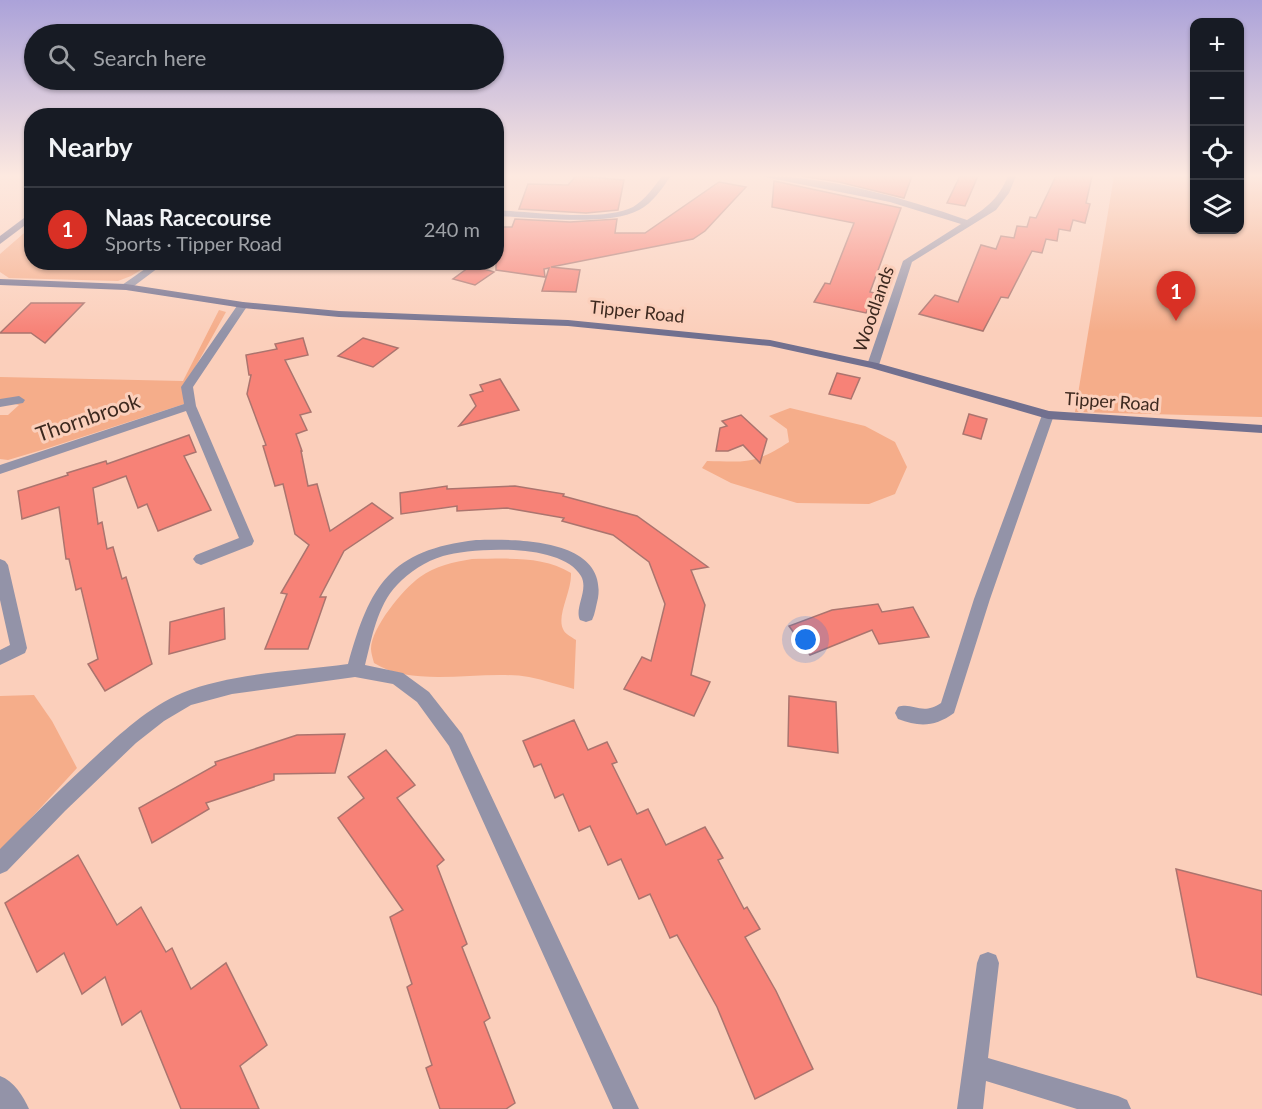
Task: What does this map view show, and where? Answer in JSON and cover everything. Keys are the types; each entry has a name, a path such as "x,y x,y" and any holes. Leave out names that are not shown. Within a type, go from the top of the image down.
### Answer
{"street":[{"path":"0,241 16,228"},
{"name":"Woodlands","path":"873,365 908,261 959,228"},
{"path":"126,287 150,270"},
{"name":"Tipper Road","path":"0,282 126,287 243,305 339,314 579,324 770,343 873,365 1047,415 1262,429"},
{"path":"201,559 247,541 190,406 187,387 243,305"},
{"name":"Thornbrook","path":"0,403 19,400"},
{"name":"Thornbrook","path":"0,470 190,406"},
{"path":"904,713 917,719 938,716 948,708 982,599 1047,415"},
{"path":"355,670 376,603 389,584 411,566 442,551 494,544 557,551 577,561 590,576 590,596 586,616"},
{"path":"0,565 18,648 0,658"},
{"path":"0,864 58,804 130,736 158,715 187,699 232,687 355,670 397,678 423,697 456,740 626,1109"},
{"path":"970,1109 987,963"},
{"path":"975,1066 1118,1109"},
{"path":"0,1088 16,1109"}],"shaded area":[{"path":"1105,228 1190,228 1190,234 1244,234 1244,228 1262,228 1262,417 1075,412"},
{"path":"24,233 24,270 141,270 118,281 9,278 0,272 0,254"},
{"path":"219,310 226,312 183,389 184,404 45,449 8,460 0,459 0,415 8,415 19,405 0,400 0,377 183,381"},
{"path":"790,408 865,426 895,442 907,467 895,494 869,504 797,503 731,483 702,468 707,461 742,461 759,458 789,442 787,429 769,416"},
{"path":"472,559 536,561 560,567 571,573 561,619 564,631 576,640 574,689 535,678 511,675 429,677 409,675 391,671 374,663 372,640 382,620 405,590 420,577 438,567"},
{"path":"34,695 52,721 77,768 0,852 0,696"}],"building":[{"path":"504,228 616,228 615,233 645,233 653,228 708,228 693,239 551,267 580,270 576,292 542,291 549,268 544,269 545,277 496,270 504,270"},
{"path":"852,228 894,228 870,292 875,293 866,313 814,302 825,283 830,284"},
{"path":"1017,228 1071,228 1070,231 1059,229 1057,241 1046,239 1042,253 1032,251 1008,298 1001,297 983,331 919,314 935,295 958,302 981,245 996,249 1001,236 1014,238"},
{"path":"465,270 494,272 475,285 453,279"},
{"path":"31,303 84,303 45,343 31,333 0,333"},
{"path":"303,338 308,355 285,360 311,412 300,415 307,430 296,434 302,451 308,486 317,484 330,531 372,503 393,518 344,551 320,597 326,597 308,649 265,649 287,594 281,593 309,545 295,534 283,484 275,486 263,446 266,445 247,394 251,375 249,375 246,355 277,349 275,344"},
{"path":"363,338 398,348 373,367 338,356"},
{"path":"837,373 860,378 851,399 829,394"},
{"path":"500,379 519,410 459,426 476,406 470,395 483,391 480,385"},
{"path":"969,414 987,419 981,439 963,434"},
{"path":"741,415 767,439 760,463 743,445 728,451 716,451 720,428 727,426 722,421"},
{"path":"189,435 196,452 184,456 211,510 158,531 147,504 138,508 126,476 93,488 98,524 102,522 107,549 113,547 122,579 126,577 152,664 105,691 88,664 98,659 81,588 76,590 69,559 66,559 59,507 22,519 18,491 106,461 107,464"},
{"path":"447,486 447,489 515,486 564,494 563,496 637,516 708,567 691,570 705,605 691,675 710,682 694,716 624,689 642,657 651,661 665,604 649,562 613,535 562,521 564,518 507,508 457,511 457,506 401,514 400,493"},
{"path":"878,604 882,612 913,607 929,637 879,644 872,630 810,655 789,626 832,610"},
{"path":"224,608 225,639 169,654 170,622"},
{"path":"789,696 836,702 838,753 788,746"},
{"path":"574,720 588,750 607,742 617,762 612,764 637,814 648,809 666,845 705,827 723,858 718,860 744,909 747,907 760,929 745,937 776,991 813,1069 755,1099 717,1007 677,935 670,938 650,894 639,899 621,859 608,865 590,826 579,831 563,794 555,798 541,764 534,767 523,741"},
{"path":"345,734 335,773 274,774 274,780 206,803 209,809 152,843 139,808 216,765 215,762 297,735"},
{"path":"386,750 415,785 397,798 444,860 437,866 467,944 462,947 490,1018 484,1022 515,1103 506,1109 440,1109 426,1068 432,1065 407,987 412,984 390,917 403,910 338,818 364,798 348,777"},
{"path":"78,855 117,925 141,907 166,952 172,948 191,989 226,963 267,1045 240,1066 259,1109 181,1109 141,1011 122,1025 105,977 82,994 64,953 37,972 5,903"},
{"path":"1176,869 1262,891 1262,995 1197,977"}],"place":[{"name":"Naas Racecourse","path":"1176,321"}]}
